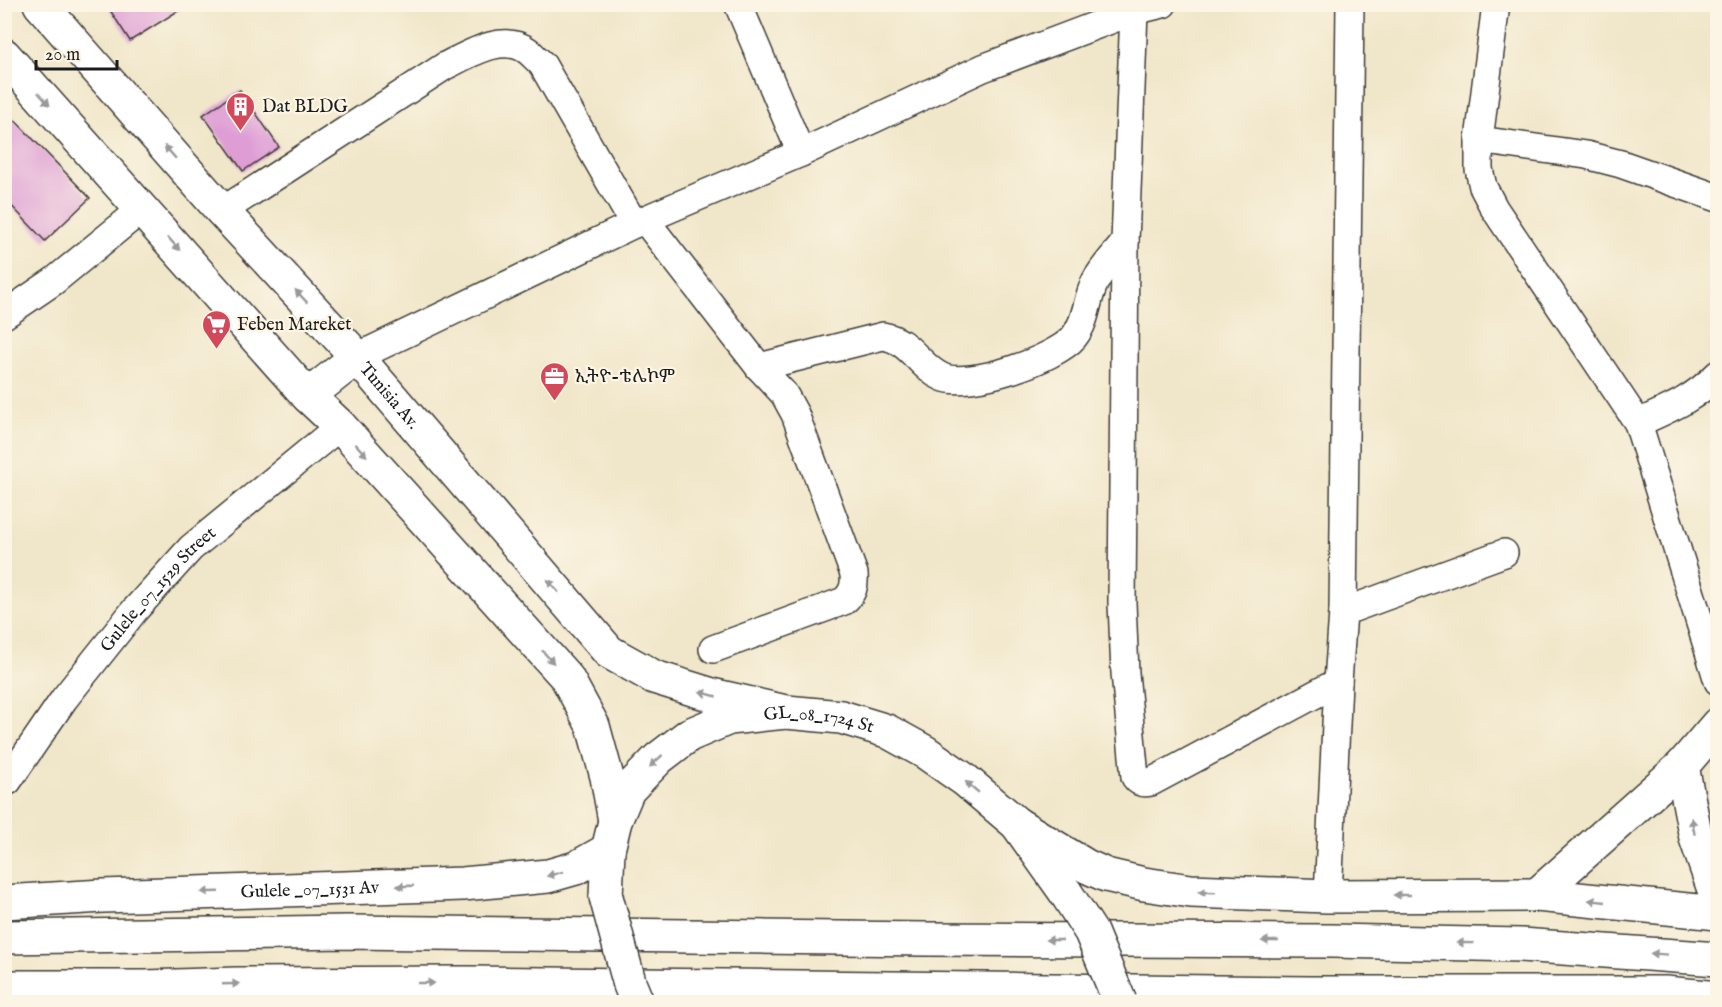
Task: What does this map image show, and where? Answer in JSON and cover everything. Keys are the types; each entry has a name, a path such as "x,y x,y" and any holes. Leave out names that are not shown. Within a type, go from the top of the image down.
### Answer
{"main road":[{"name":"Tunisia Av.","path":"40,4 222,211 357,357 609,652 654,677 712,695 786,712"},
{"path":"9,68 142,208 308,396 340,426 567,678 593,726 607,777 612,835"},
{"path":"308,396 357,357"},
{"name":"GL_08_1724 St","path":"637,1002 630,985 606,897 612,835 628,790 659,758 689,735 729,718 786,712 842,717 887,732 925,752 965,780 1017,824 1091,932 1120,1002"},
{"path":"1537,895 1682,766 1718,724"},
{"path":"1682,766 1696,838 1718,902"},
{"path":"1017,824 1086,866 1106,875 1144,884 1191,891 1328,896 1537,895 1718,913"},
{"name":"Gulele _07_1531 Av","path":"4,902 104,896 464,884 548,876 576,867 612,835"},
{"path":"4,937 348,932 915,939 1344,941 1521,945 1718,958"},
{"path":"4,987 466,983 1310,993 1665,993 1718,998"}],"street":[{"path":"738,4 801,153"},
{"path":"357,357 639,222 801,153 983,69 1134,11 1163,4"},
{"path":"1328,896 1343,612 1350,4"},
{"path":"1496,4 1479,140 1479,169 1483,187 1494,208 1638,423 1718,681"},
{"path":"1134,11 1125,242 1122,603 1125,673 1134,777 1138,782 1144,784 1151,782 1338,682"},
{"path":"222,211 445,66 481,48 508,43 527,49 542,64 639,222 784,394 795,414 854,574 855,584 851,595 844,601 713,649"},
{"path":"1479,140 1586,155 1621,164 1718,198"},
{"path":"4,315 54,281 142,208"},
{"path":"759,367 883,336 903,343 943,378 963,380 1022,367 1065,346 1076,336 1084,320 1095,281 1125,242"},
{"path":"1638,423 1684,402 1718,374"},
{"name":"Gulele_07_1529 Street","path":"4,782 8,781 64,699 134,611 191,548 340,426"},
{"path":"1343,612 1504,553"}],"building":[{"path":"106,4 189,4 130,41"},
{"name":"Dat BLDG","path":"240,90 279,147 243,171 203,115"},
{"path":"4,109 90,198 45,241 4,198"}],"place":[{"name":"Dat BLDG","path":"241,132"},
{"name":"Feben Mareket","path":"216,350"},
{"name":"ኢትዮ-ቴሌኮም","path":"554,402"}]}
